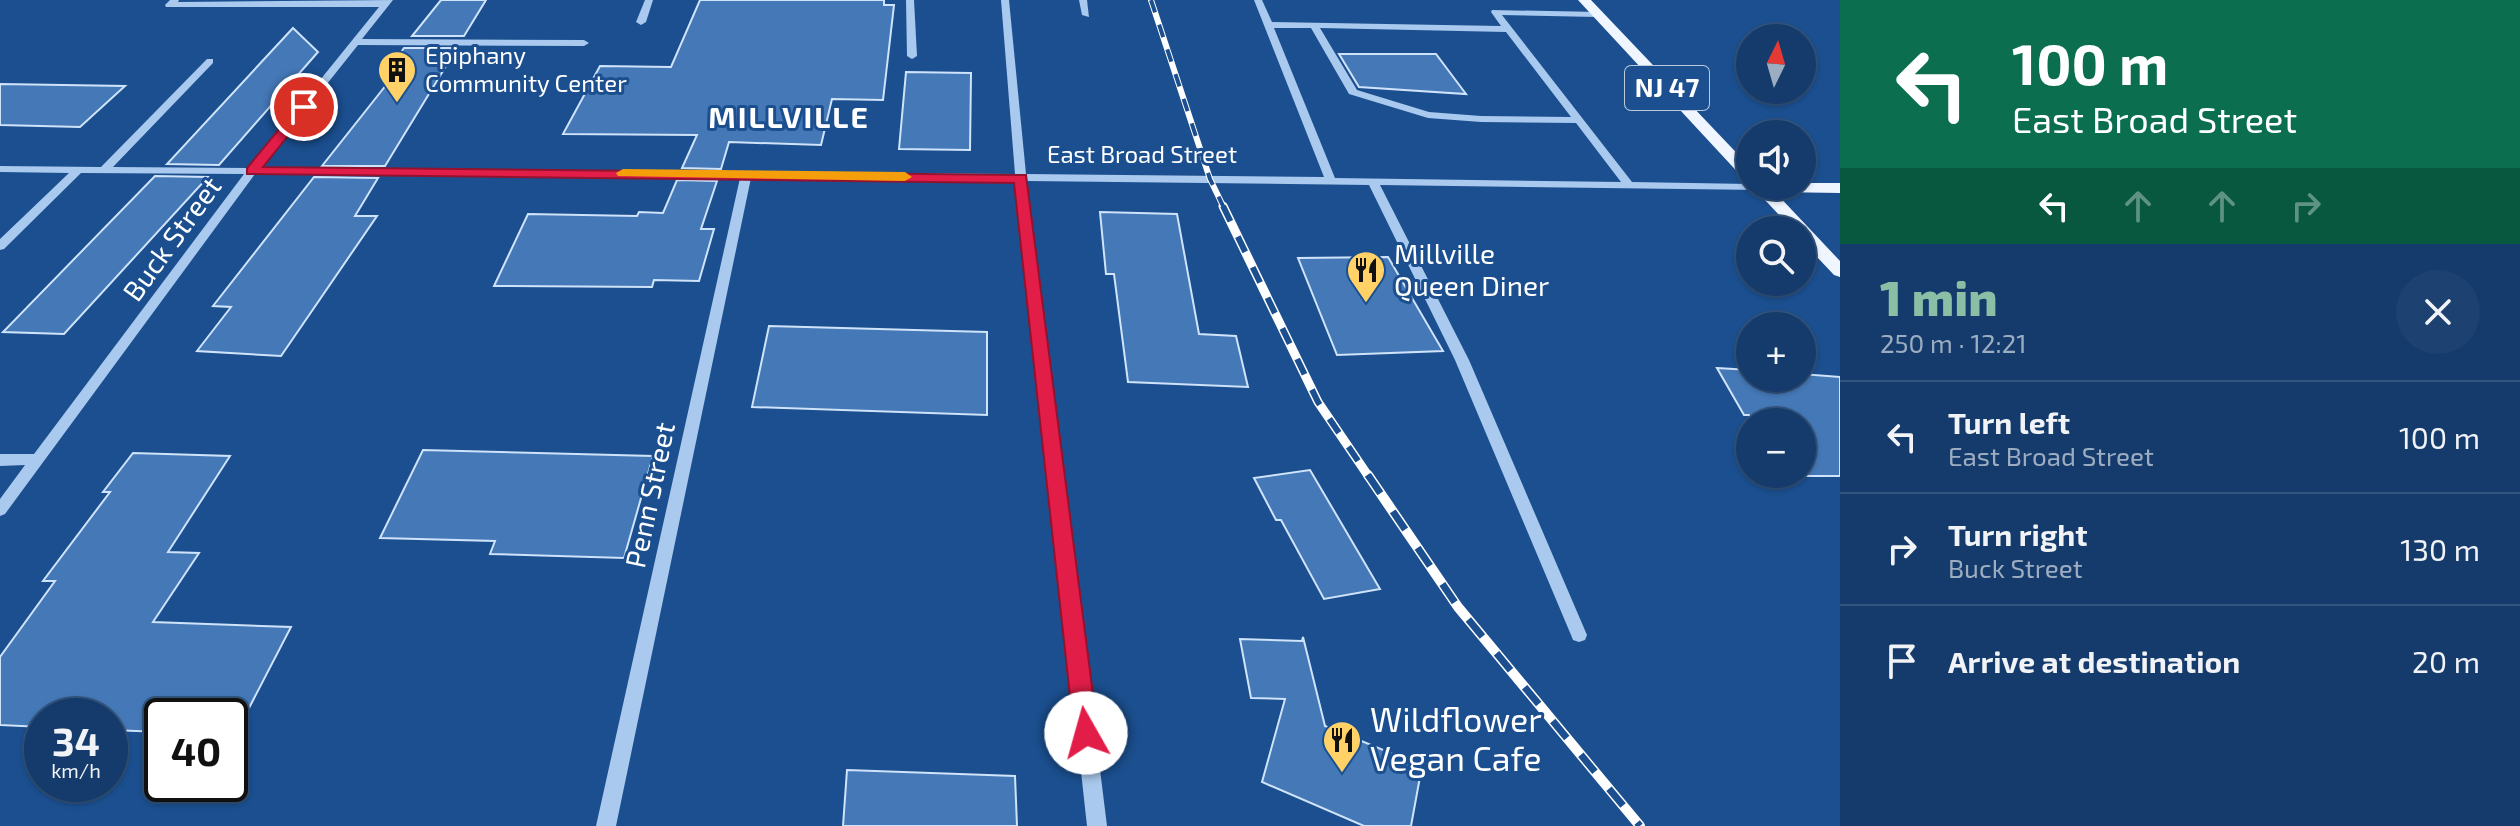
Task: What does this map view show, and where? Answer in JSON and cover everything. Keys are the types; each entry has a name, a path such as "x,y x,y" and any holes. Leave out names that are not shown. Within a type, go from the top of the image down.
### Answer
{"main road":[{"name":"NJ 47","path":"1584,0 1736,161"},
{"name":"East Broad Street","path":"1816,187 1840,188"},
{"name":"NJ 47","path":"1773,200 1789,216"},
{"name":"NJ 47","path":"1816,245 1840,271"}],"street":[{"path":"175,0 169,5 387,2"},
{"path":"641,22 649,0"},
{"path":"910,0 912,56"},
{"path":"1005,0 1021,178 1097,826"},
{"path":"1083,0 1086,15"},
{"path":"1258,0 1331,180"},
{"path":"1486,0 1630,186"},
{"name":"Buck Street","path":"0,510 252,171 387,2"},
{"path":"1495,12 1597,14"},
{"path":"1269,25 1508,29"},
{"path":"1314,25 1353,92 1428,115 1578,120"},
{"path":"357,42 584,43"},
{"path":"104,170 210,61"},
{"name":"East Broad Street","path":"0,169 1331,180 1630,186 1736,183"},
{"path":"0,246 78,170"},
{"name":"Penn Street","path":"606,826 746,174"},
{"path":"1373,181 1462,360 1579,635"},
{"path":"0,460 39,459"}],"building":[{"path":"441,0 486,0 464,36 412,36"},
{"path":"700,0 884,0 884,5 894,5 883,100 832,99 821,145 729,142 721,169 682,168 697,135 563,134 600,66 671,67"},
{"path":"293,28 318,52 219,165 167,164"},
{"name":"Epiphany Community Center","path":"404,48 457,48 385,166 322,166 398,70 392,65"},
{"path":"1339,54 1436,54 1466,94 1359,87"},
{"path":"906,72 971,73 970,150 899,149"},
{"path":"0,84 125,86 80,127 0,125"},
{"path":"155,176 208,177 64,334 3,332"},
{"path":"314,177 378,178 355,216 377,216 281,356 197,351 231,307 213,306"},
{"path":"677,180 717,181 701,229 714,229 699,281 654,280 652,287 494,286 528,214 637,216 639,212 663,213"},
{"path":"1100,212 1177,214 1199,334 1236,336 1248,387 1128,382 1114,274 1106,274"},
{"name":"Millville Queen Diner","path":"1388,257 1443,351 1337,355 1298,258"},
{"path":"769,326 987,332 987,415 752,407"},
{"path":"1717,368 1736,369 1736,392 1816,392 1816,375 1840,377 1840,476 1816,476 1816,408 1740,408"},
{"path":"423,450 653,456 624,558 490,554 495,541 380,538"},
{"path":"133,453 230,456 168,552 199,553 153,622 291,627 248,710 248,698 144,698 144,731 128,731 128,698 24,698 24,726 0,725 0,657 55,581 43,581 110,492 103,492"},
{"path":"1310,470 1380,589 1324,599 1254,478"},
{"name":"Wildflower Vegan Cafe","path":"1303,637 1325,726 1422,766 1411,826 1364,826 1262,782 1285,699 1251,698 1240,639 1302,641"},
{"path":"847,770 1015,776 1017,826 843,826"}],"railway":[{"path":"1151,0 1210,179 1224,208"},
{"path":"1223,206 1318,402 1369,477"},
{"path":"1368,475 1458,607 1640,826"}],"slow traffic":[{"path":"623,173 905,177"}],"place":[{"name":"Epiphany Community Center","path":"397,104"},
{"name":"Millville Queen Diner","path":"1366,304"},
{"name":"Wildflower Vegan Cafe","path":"1342,774"}],"district":[{"name":"MILLVILLE","path":"789,118"}],"route":[{"path":"304,107 252,171 1021,178 1086,733"}]}
